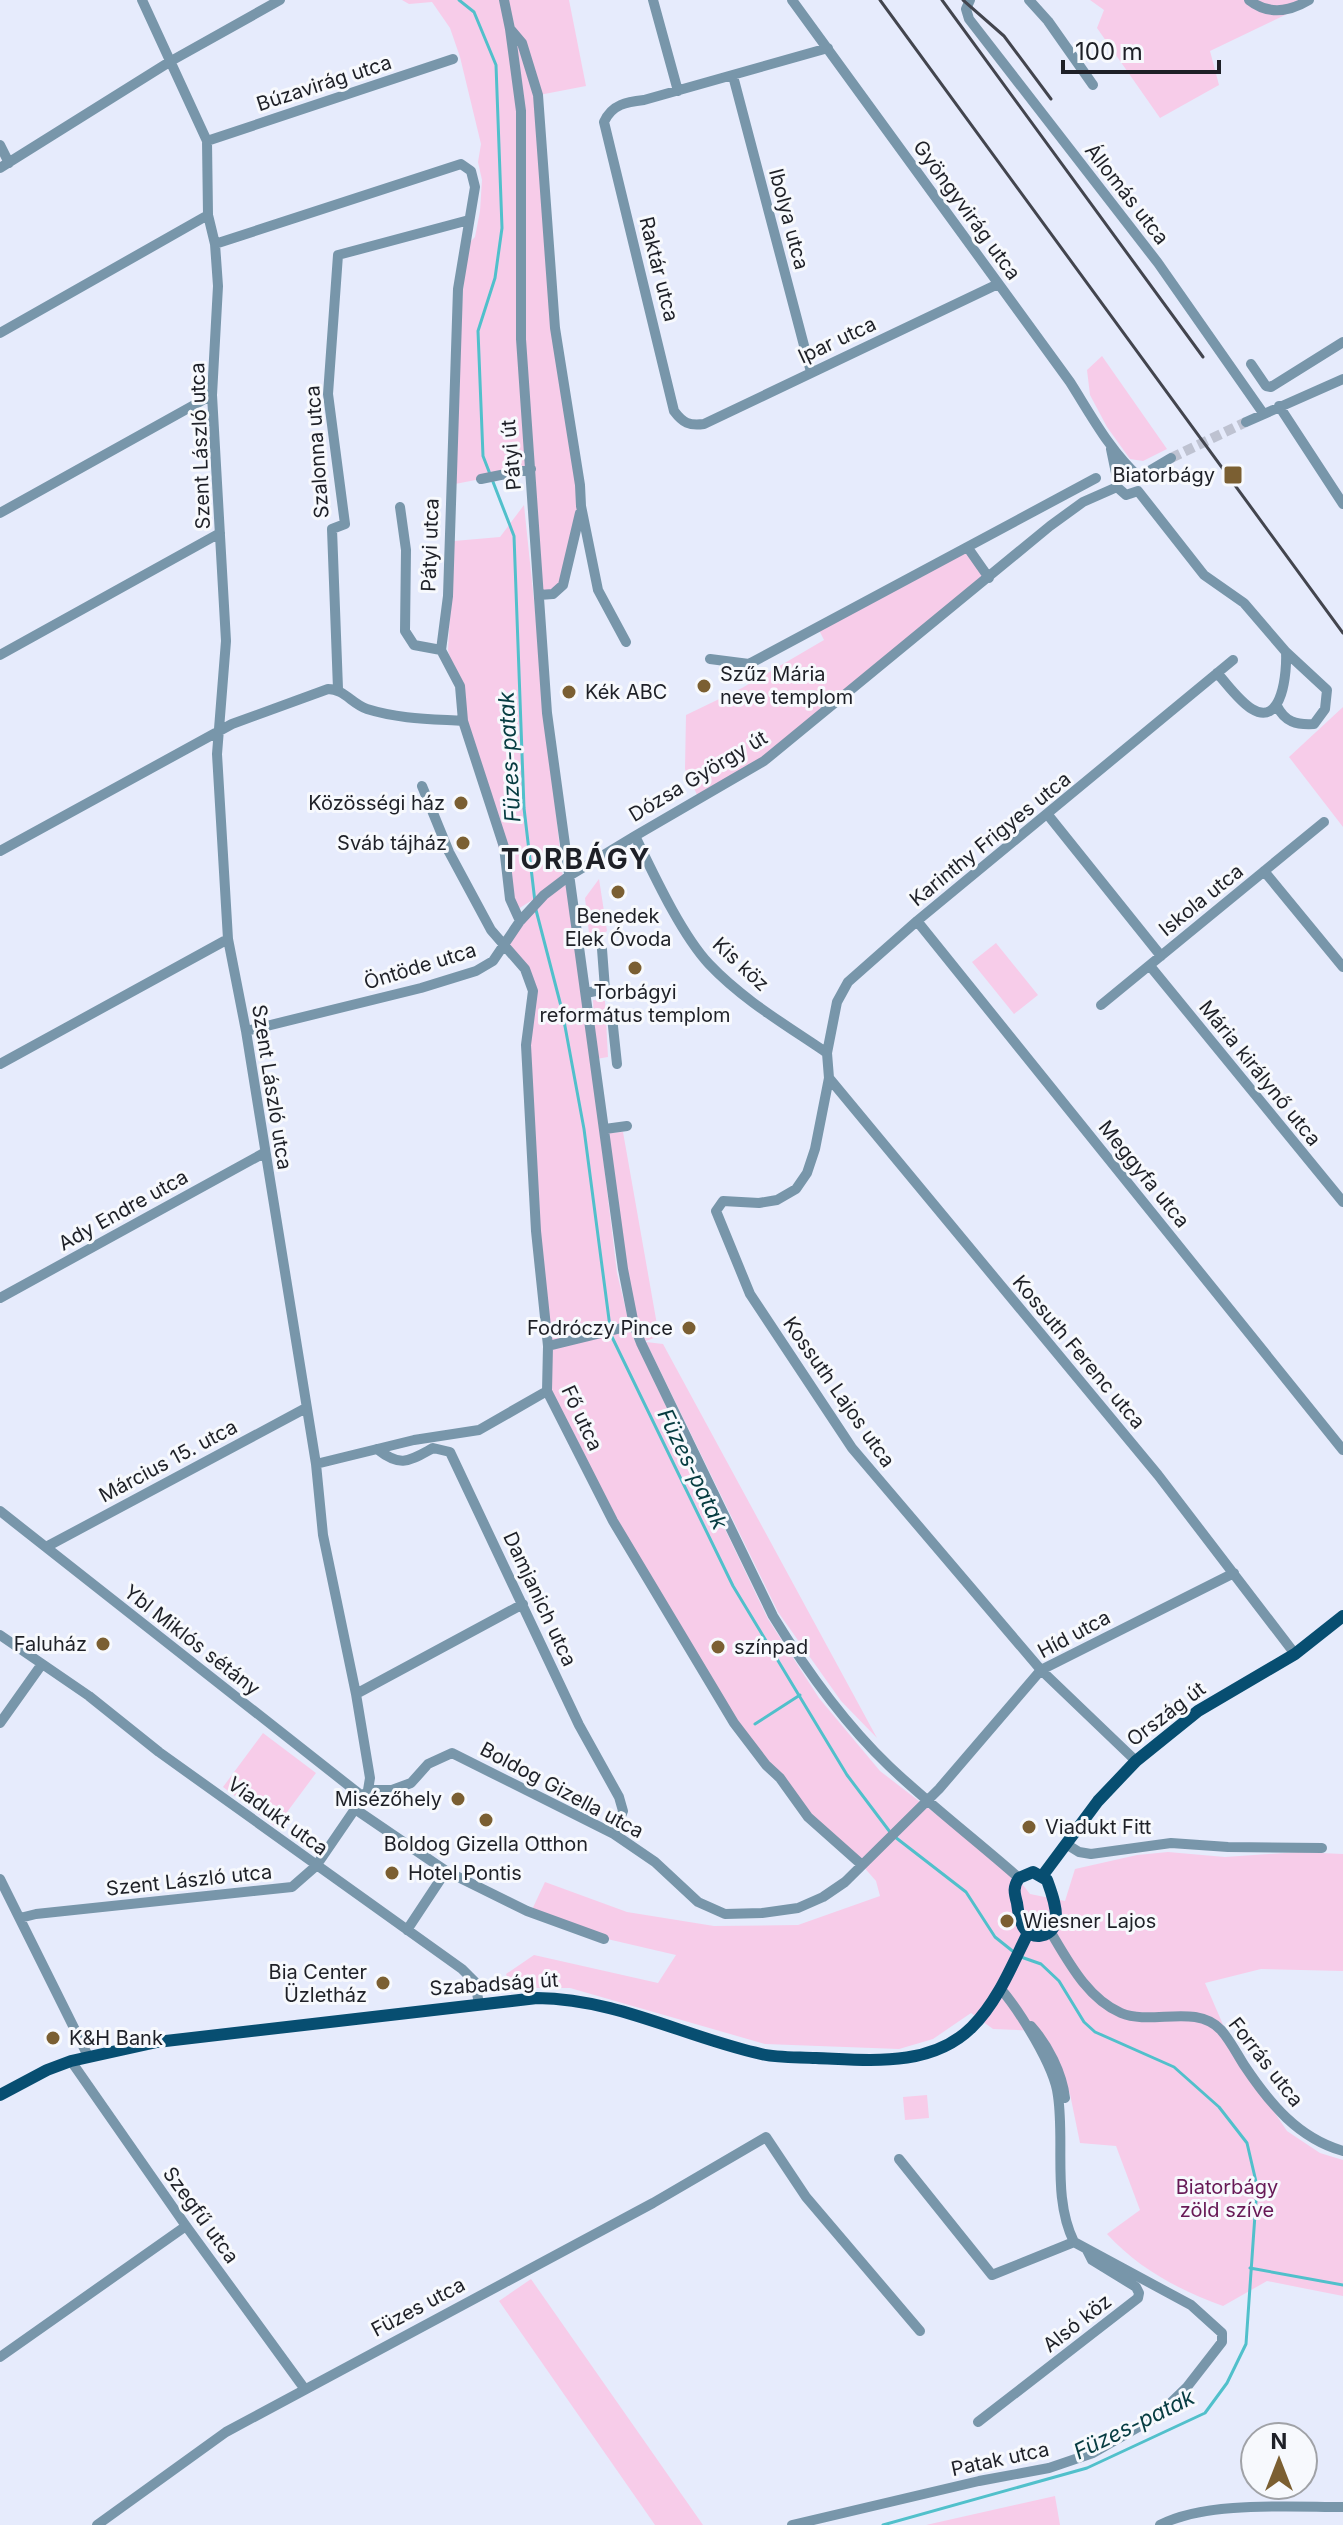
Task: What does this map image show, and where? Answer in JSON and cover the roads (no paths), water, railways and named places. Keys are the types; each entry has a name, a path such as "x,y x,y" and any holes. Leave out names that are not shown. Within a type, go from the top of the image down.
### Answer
{"main road":[{"name":"Ország út","path":"1043,1875 1098,1801 1136,1761 1198,1711 1295,1654 1343,1616"},
{"path":"1033,1872 1043,1875 1056,1916 1054,1927 1038,1936 1028,1933 1022,1924 1015,1894 1019,1878 1033,1872"},
{"name":"Szabadság út","path":"0,2095 71,2061 172,2040 537,1998 571,1998 599,2004 764,2055 905,2059 934,2052 958,2039 982,2017 1028,1933"}],"street":[{"name":"Szent László utca","path":"20,1918 292,1887 316,1866 365,1793 370,1778 323,1535 316,1464 246,1031 228,939 217,754 226,641 212,395 218,286 215,244 208,215 207,141 142,0"},
{"path":"0,145 4,166 171,61 280,0"},
{"path":"504,0 510,29 522,43 538,95 554,307 581,506 598,590 626,642"},
{"path":"653,0 678,91 828,48"},
{"name":"Gyöngyvirág utca","path":"792,0 1070,382 1109,443 1135,474"},
{"name":"Állomás utca","path":"970,0 966,9 969,19 1158,263 1263,413"},
{"path":"1029,0 1048,21 1093,85"},
{"path":"1249,0 1257,6 1279,12 1309,0"},
{"name":"Pátyi út","path":"510,29 521,111 521,339 547,713 569,876"},
{"name":"Búzavirág utca","path":"207,141 453,59"},
{"name":"Ibolya utca","path":"733,76 811,372"},
{"name":"Raktár utca","path":"678,91 627,102 608,112 604,122 674,411 682,422 692,426"},
{"name":"Pátyi utca","path":"215,244 461,164 471,171 475,187 458,289 448,596 441,650"},
{"path":"0,333 208,215"},
{"name":"Szalonna utca","path":"338,689 332,529 345,524 328,394 338,255 469,220"},
{"name":"Ipar utca","path":"692,426 704,424 998,284"},
{"path":"1251,364 1266,386 1271,387 1343,342"},
{"path":"1246,422 1343,379"},
{"path":"0,513 212,395"},
{"path":"1279,406 1343,504"},
{"name":"Gyöngyvirág utca","path":"1109,443 1117,483"},
{"name":"Dózsa György út","path":"569,876 764,761 1078,505 1117,483 1122,473 1135,474 1171,458"},
{"path":"481,479 531,469"},
{"path":"1135,474 1138,491 1204,575 1244,603 1286,652 1327,690 1328,702 1314,724 1294,724 1282,716 1277,706"},
{"path":"710,659 749,664 1096,478"},
{"path":"1117,483 1126,495 1138,491"},
{"path":"1070,492 1078,505"},
{"path":"539,595 553,594 563,585 581,506"},
{"path":"400,507 406,550 405,631 414,645 441,650 460,686 463,721 504,847 510,899 520,921"},
{"path":"0,655 220,533"},
{"path":"968,548 989,578"},
{"path":"1217,673 1256,712 1267,713 1277,706 1282,693 1286,652"},
{"name":"Karinthy Frigyes utca","path":"829,1078 827,1053 837,1002 848,982 917,921 1233,660"},
{"path":"0,851 220,730 310,694 338,689 362,707 396,717 463,721"},
{"name":"Fő utca","path":"422,786 449,852 491,930 525,969 533,991 526,1045 536,1231 548,1346 547,1391 613,1521 734,1723 808,1817 862,1865"},
{"path":"1048,815 1161,956"},
{"name":"Iskola utca","path":"1101,1005 1324,822"},
{"name":"Kis köz","path":"635,836 659,887 707,962 742,994 827,1053"},
{"path":"1264,871 1343,967"},
{"path":"569,876 623,1269 634,1325 773,1616 799,1659 889,1766 1019,1878"},
{"name":"Öntöde utca","path":"246,1031 421,988 476,971 493,961 528,910 569,876"},
{"name":"Meggyfa utca","path":"917,921 1343,1450"},
{"path":"0,1064 228,939"},
{"path":"586,993 605,989 602,949"},
{"name":"Mária királynő utca","path":"1150,966 1343,1202"},
{"path":"612,1017 617,1064"},
{"name":"Kossuth Ferenc utca","path":"829,1078 1158,1475 1295,1654"},
{"name":"Kossuth Lajos utca","path":"829,1078 815,1149 807,1173 796,1189 777,1200 759,1203 723,1201 718,1205 718,1217 750,1294 852,1448 1041,1670 1136,1761"},
{"path":"605,1129 627,1126"},
{"name":"Ady Endre utca","path":"0,1298 264,1153"},
{"path":"548,1346 634,1325"},
{"path":"316,1464 414,1440 479,1430 547,1391"},
{"name":"Március 15. utca","path":"46,1547 306,1408"},
{"name":"Damjanich utca","path":"377,1449 390,1460 407,1462 433,1448 450,1452 579,1725 619,1797 623,1811 614,1834"},
{"name":"Ybl Miklós sétány","path":"0,1511 365,1793"},
{"name":"Híd utca","path":"928,1800 1041,1670 1234,1573"},
{"path":"356,1694 523,1604"},
{"name":"Viadukt utca","path":"0,1635 470,1976 478,1990 479,2004"},
{"path":"0,1723 42,1664"},
{"name":"Boldog Gizella utca","path":"365,1793 392,1790 411,1783 428,1764 452,1753 614,1834 655,1862 698,1902 725,1914 798,1908 823,1897 862,1865"},
{"path":"862,1865 928,1800"},
{"path":"355,1809 446,1871 527,1911 604,1939"},
{"path":"1066,1844 1079,1852 1091,1854 1171,1843 1322,1848"},
{"path":"407,1930 446,1871"},
{"path":"0,1879 88,2056"},
{"name":"Forrás utca","path":"1050,1931 1074,1971 1098,1998 1122,2013 1145,2017 1192,2016 1207,2020 1220,2029 1255,2081 1287,2119 1304,2134 1343,2151"},
{"path":"1000,1988 1048,2065 1058,2093 1064,2216 1074,2242 1087,2250"},
{"name":"Szegfű utca","path":"71,2061 304,2388"},
{"name":"Füzes utca","path":"97,2525 226,2432 653,2203 766,2137 806,2197 920,2331"},
{"path":"899,2159 992,2275 1074,2242"},
{"path":"0,2357 186,2226"},
{"name":"Patak utca","path":"792,2525 979,2481 1049,2468 1093,2453 1142,2427 1187,2387 1222,2342 1222,2333 1201,2311 1087,2250"},
{"name":"Alsó köz","path":"978,2422 1138,2298 1136,2287 1092,2260 1087,2250"},
{"path":"1160,2525 1176,2517 1219,2509 1343,2507"}],"waterway":[{"name":"Füzes-patak","path":"459,0 474,12 496,65 502,228 495,278 478,331 483,456 514,536 524,808 535,902"},
{"name":"Füzes-patak","path":"536,910 562,1010 584,1129 610,1327"},
{"name":"Füzes-patak","path":"611,1335 733,1586 847,1775 890,1832"},
{"path":"755,1724 800,1695"},
{"name":"Füzes-patak","path":"895,1837 966,1892 995,1937 1015,1953"},
{"name":"Füzes-patak","path":"883,2525 1087,2468 1205,2413 1227,2383 1246,2344 1257,2186 1247,2143 1219,2107 1174,2067 1095,2032 1084,2022 1059,1981 1041,1964 1021,1957"},
{"path":"1250,2268 1343,2285"}],"tunnel":[{"path":"1171,458 1246,422"}],"railway":[{"path":"880,0 1343,633"},
{"path":"942,0 1203,357"},
{"path":"963,0 1004,36 1051,99"}],"place":[{"name":"Biatorbágy","path":"1233,475"},
{"name":"Szűz Mária neve templom","path":"704,686"},
{"name":"Kék ABC","path":"569,692"},
{"name":"Közösségi ház","path":"461,803"},
{"name":"Sváb tájház","path":"463,843"},
{"name":"Benedek Elek Óvoda","path":"618,892"},
{"name":"Torbágyi református templom","path":"635,968"},
{"name":"Fodróczy Pince","path":"689,1328"},
{"name":"Faluház","path":"103,1644"},
{"name":"színpad","path":"718,1647"},
{"name":"Misézőhely","path":"458,1799"},
{"name":"Boldog Gizella Otthon","path":"486,1820"},
{"name":"Viadukt Fitt","path":"1029,1827"},
{"name":"Hotel Pontis","path":"392,1873"},
{"name":"Wiesner Lajos","path":"1007,1921"},
{"name":"Bia Center Üzletház","path":"383,1983"},
{"name":"K&H Bank","path":"53,2038"}],"district":[{"name":"TORBÁGY","path":"576,859"}],"park label":[{"name":"Biatorbágy zöld szíve","path":"1227,2198"}]}
